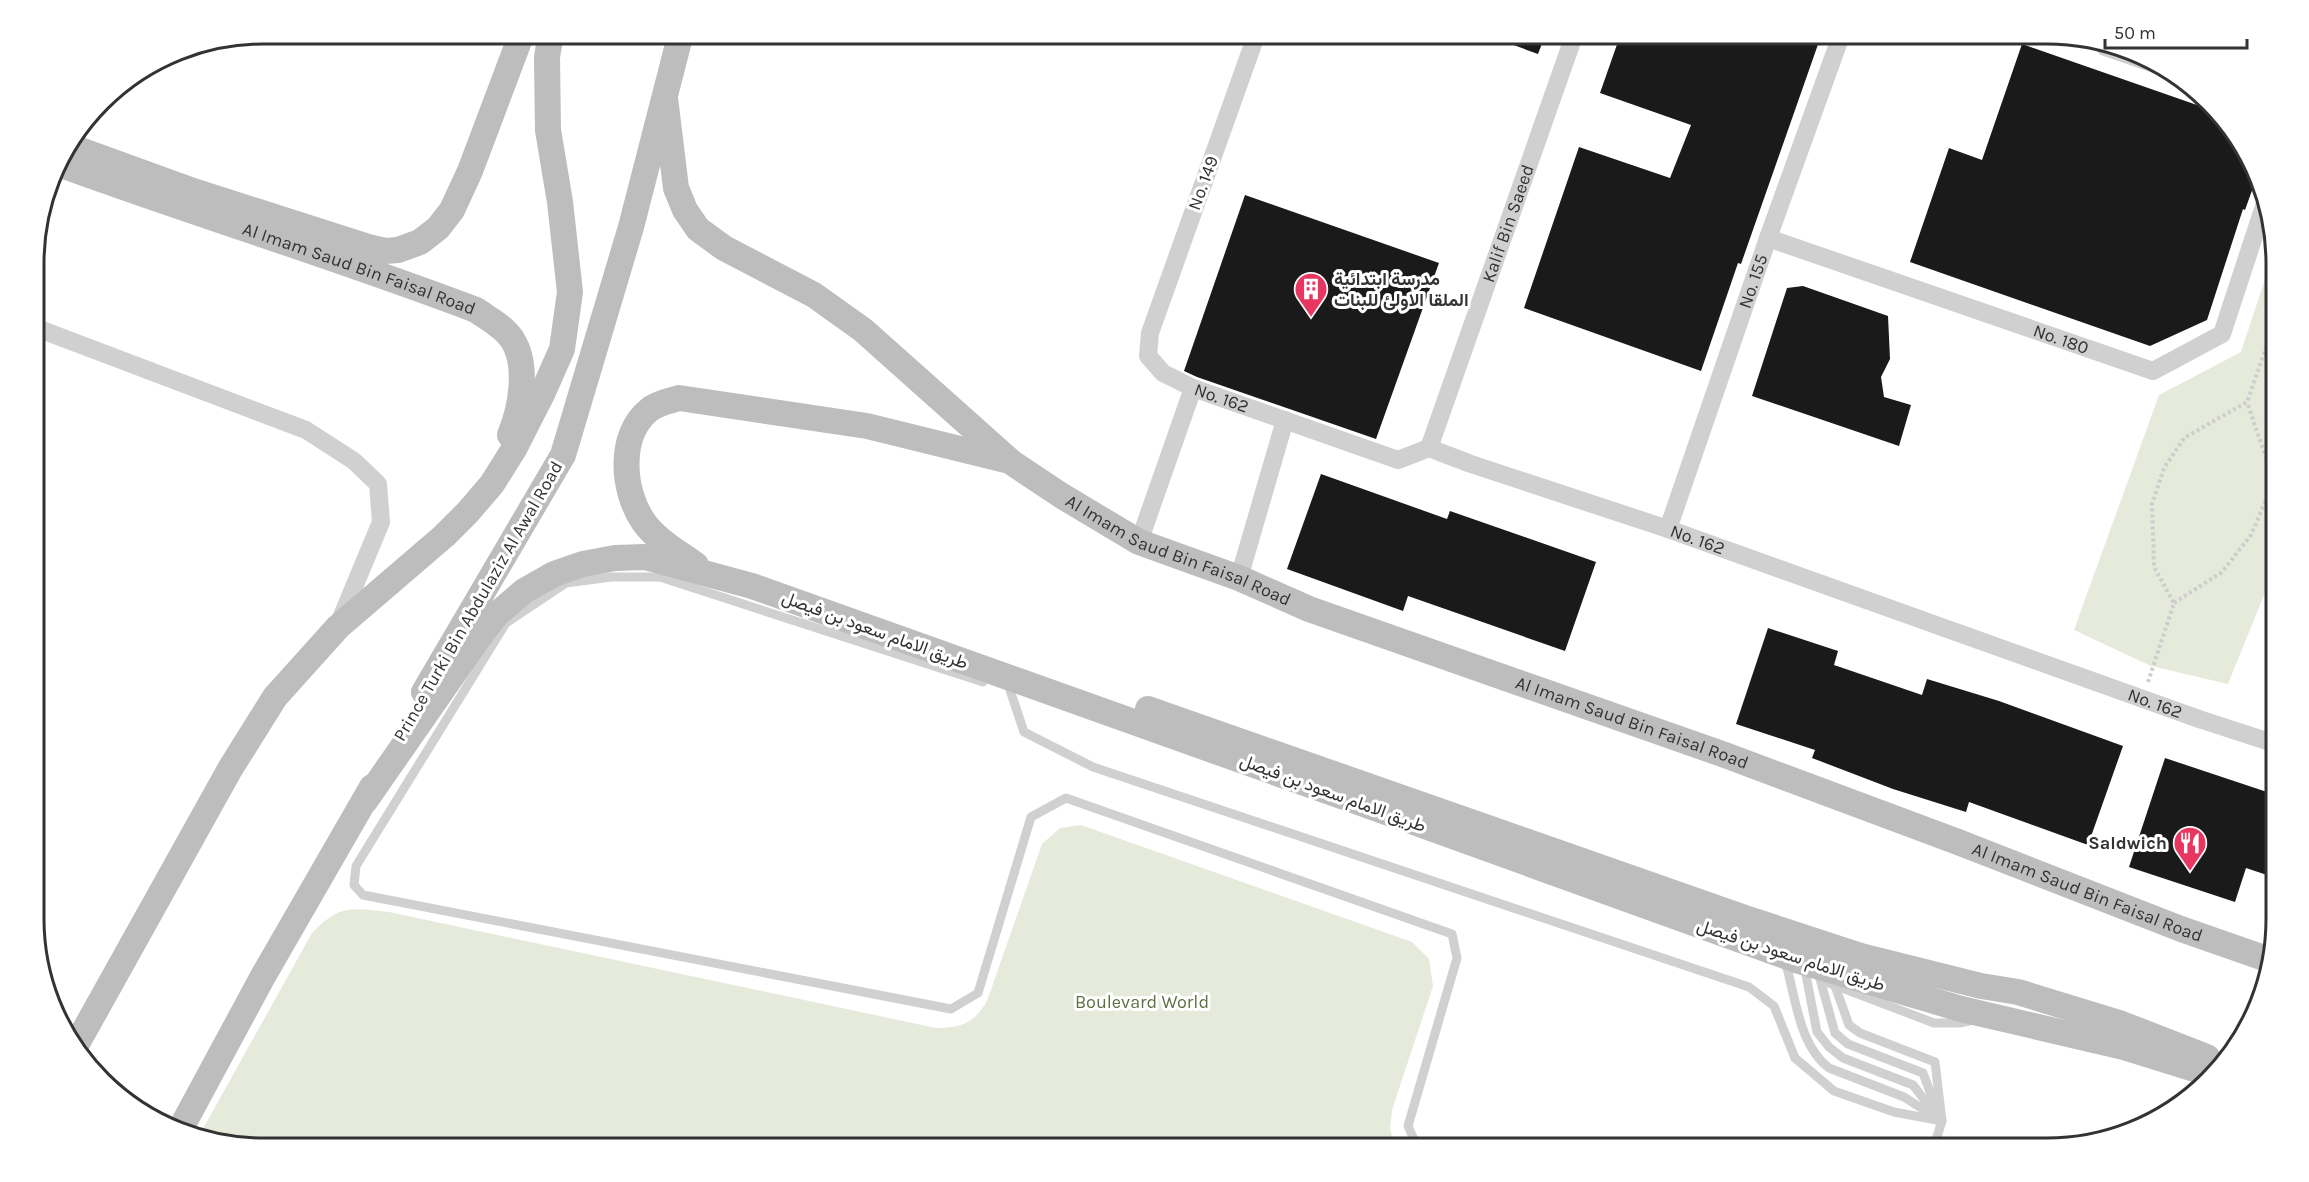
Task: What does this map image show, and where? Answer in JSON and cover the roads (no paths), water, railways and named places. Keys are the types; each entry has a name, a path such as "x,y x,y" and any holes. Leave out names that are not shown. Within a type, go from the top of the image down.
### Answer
{"main road":[{"name":"Al Imam Saud Bin Faisal Road","path":"76,148 193,191 368,247 385,251 398,250 420,242 438,228 452,210 478,151 518,44"},
{"path":"79,1040 230,769 275,697 338,627 444,536 492,484 514,450 543,393 562,349 570,292 560,202 548,130 547,57 549,44"},
{"name":"Prince Turki Bin Abdulaziz Al Awal Road","path":"183,1124 262,978 365,801 441,659 563,455 619,270 678,44"},
{"path":"665,98 676,189 685,210 698,229 724,248 814,295 863,330 1011,462"},
{"name":"Al Imam Saud Bin Faisal Road","path":"66,166 423,290 476,310 501,326 513,341 520,360 521,383 514,425 492,484"},
{"path":"705,572 653,533 642,519 631,492 626,459 632,432 641,418 652,408 679,398 867,426 1011,462"},
{"name":"Al Imam Saud Bin Faisal Road","path":"1011,462 1062,496 1139,542 1239,578 1309,609 1747,764 2181,928 2262,956"},
{"path":"365,801 477,640 496,615 524,591 554,574 583,564 615,558 645,557 705,572"},
{"name":"طريق الامام سعود بن فيصل","path":"705,572 752,586 990,671 1706,934 1961,1009 1998,1016"},
{"path":"990,671 1052,680 1159,712 1745,918 1861,956 1981,986 2018,992 2122,1024 2214,1060"},
{"path":"1998,1016 2124,1047 2203,1072"}],"street":[{"name":"No. 149","path":"1150,333 1253,44"},
{"name":"Kalif Bin Saeed","path":"1429,448 1571,44"},
{"name":"No. 155","path":"1668,529 1768,238 1838,44"},
{"name":"No. 180","path":"1768,238 2153,371 2222,334 2260,217"},
{"path":"44,331 306,430 354,461 378,484 381,522 338,627"},
{"name":"No. 162","path":"1150,333 1149,356 1163,373 1194,388 1398,460 1429,448 1668,529 2266,741"},
{"path":"1139,542 1194,388"},
{"path":"1239,578 1285,420"}],"lane":[{"path":"1021,694 660,576 611,577 566,584 506,623 356,867 354,885 363,895 951,1009 978,993 1030,817 1066,798 1452,934 1457,958 1408,1126 1413,1138"},
{"path":"1010,690 1024,732 1093,767 1749,987 1774,1006 1795,1058 1834,1091 1894,1112 1942,1121"},
{"path":"1776,965 1934,1023 1960,1023 1998,1016"},
{"path":"1787,968 1805,1034 1819,1060 1829,1068 1905,1097 1942,1121"},
{"path":"1806,975 1817,1032 1829,1047 1843,1058 1913,1085 1942,1121"},
{"path":"1821,980 1835,1033 1848,1044 1923,1073 1942,1121"},
{"path":"1835,986 1849,1025 1860,1033 1935,1062 1942,1121 1937,1138"}],"place":[{"name":"مدرسة ابتدائية الملقا الاولئ للبنات","path":"1311,318"},
{"name":"Saldwich","path":"2190,872"}],"park label":[{"name":"Boulevard World","path":"1142,1002"}]}
